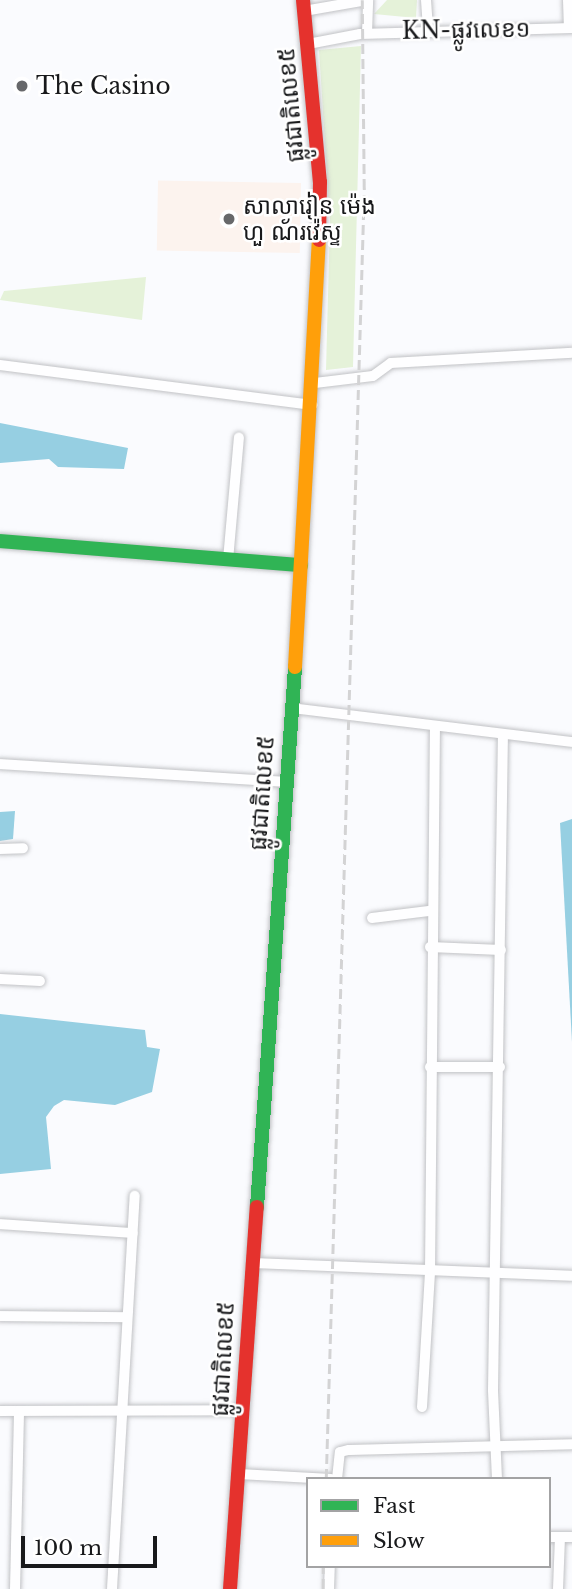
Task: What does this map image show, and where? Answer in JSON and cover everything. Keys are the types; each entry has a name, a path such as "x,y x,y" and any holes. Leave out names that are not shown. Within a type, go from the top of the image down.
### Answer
{"main road":[{"name":"ផ្លូវជាតិលេខ៥","path":"230,1589 312,405 316,383 321,227 303,5"},
{"path":"0,541 301,565"}],"street":[{"path":"426,0 428,31"},
{"path":"568,0 571,28"},
{"path":"303,5 366,1 364,33"},
{"name":"KN-ផ្លូវលេខ១","path":"308,44 364,33 571,28"},
{"path":"316,383 373,376 391,363 572,354"},
{"path":"0,365 312,405"},
{"path":"228,560 239,437"},
{"path":"291,708 572,742"},
{"path":"422,1407 430,1273 429,911 435,727"},
{"path":"497,1477 495,1448 503,734"},
{"path":"0,764 286,782"},
{"path":"0,849 23,848"},
{"path":"372,918 429,911"},
{"path":"430,947 501,950"},
{"path":"0,979 40,981"},
{"path":"430,1067 500,1067"},
{"path":"112,1589 118,1407 135,1196"},
{"path":"0,1224 133,1233"},
{"path":"251,1263 430,1273 572,1276"},
{"path":"0,1316 126,1317"},
{"path":"0,1411 118,1407 243,1410"},
{"path":"15,1589 19,1411"},
{"path":"337,1477 340,1452 349,1450 572,1444"},
{"path":"239,1474 306,1478"},
{"path":"558,1589 554,1537 572,1537"},
{"path":"329,1589 330,1568"}],"shaded area":[{"name":"សាលារៀន ម៉េង ហួ ណ័រវ៉េស្ទ","path":"158,181 301,183 300,253 157,250"}],"green space":[{"path":"387,0 417,0 416,18 374,14"},
{"path":"361,46 353,367 326,370 330,221 319,50"},
{"path":"146,277 142,320 0,300 4,291"}],"water":[{"path":"0,423 128,448 124,469 58,467 49,459 0,463"},
{"path":"15,811 13,839 0,841 0,812"},
{"path":"572,819 572,1042 560,823"},
{"path":"0,1014 145,1030 147,1047 160,1049 152,1092 115,1105 64,1100 54,1106 46,1117 51,1169 0,1174"}],"railway":[{"path":"326,1477 364,189 362,0"},
{"path":"323,1568 323,1589"}],"traffic: fast":[{"path":"0,541 301,565"},
{"path":"257,1207 295,667"}],"traffic: slow":[{"path":"295,667 319,240"}],"traffic: jam":[{"path":"303,0 320,182 319,240"},
{"path":"230,1589 257,1207"}],"place":[{"name":"The Casino","path":"22,86"},
{"name":"សាលារៀន ម៉េង ហួ ណ័រវ៉េស្ទ","path":"229,219"}]}
